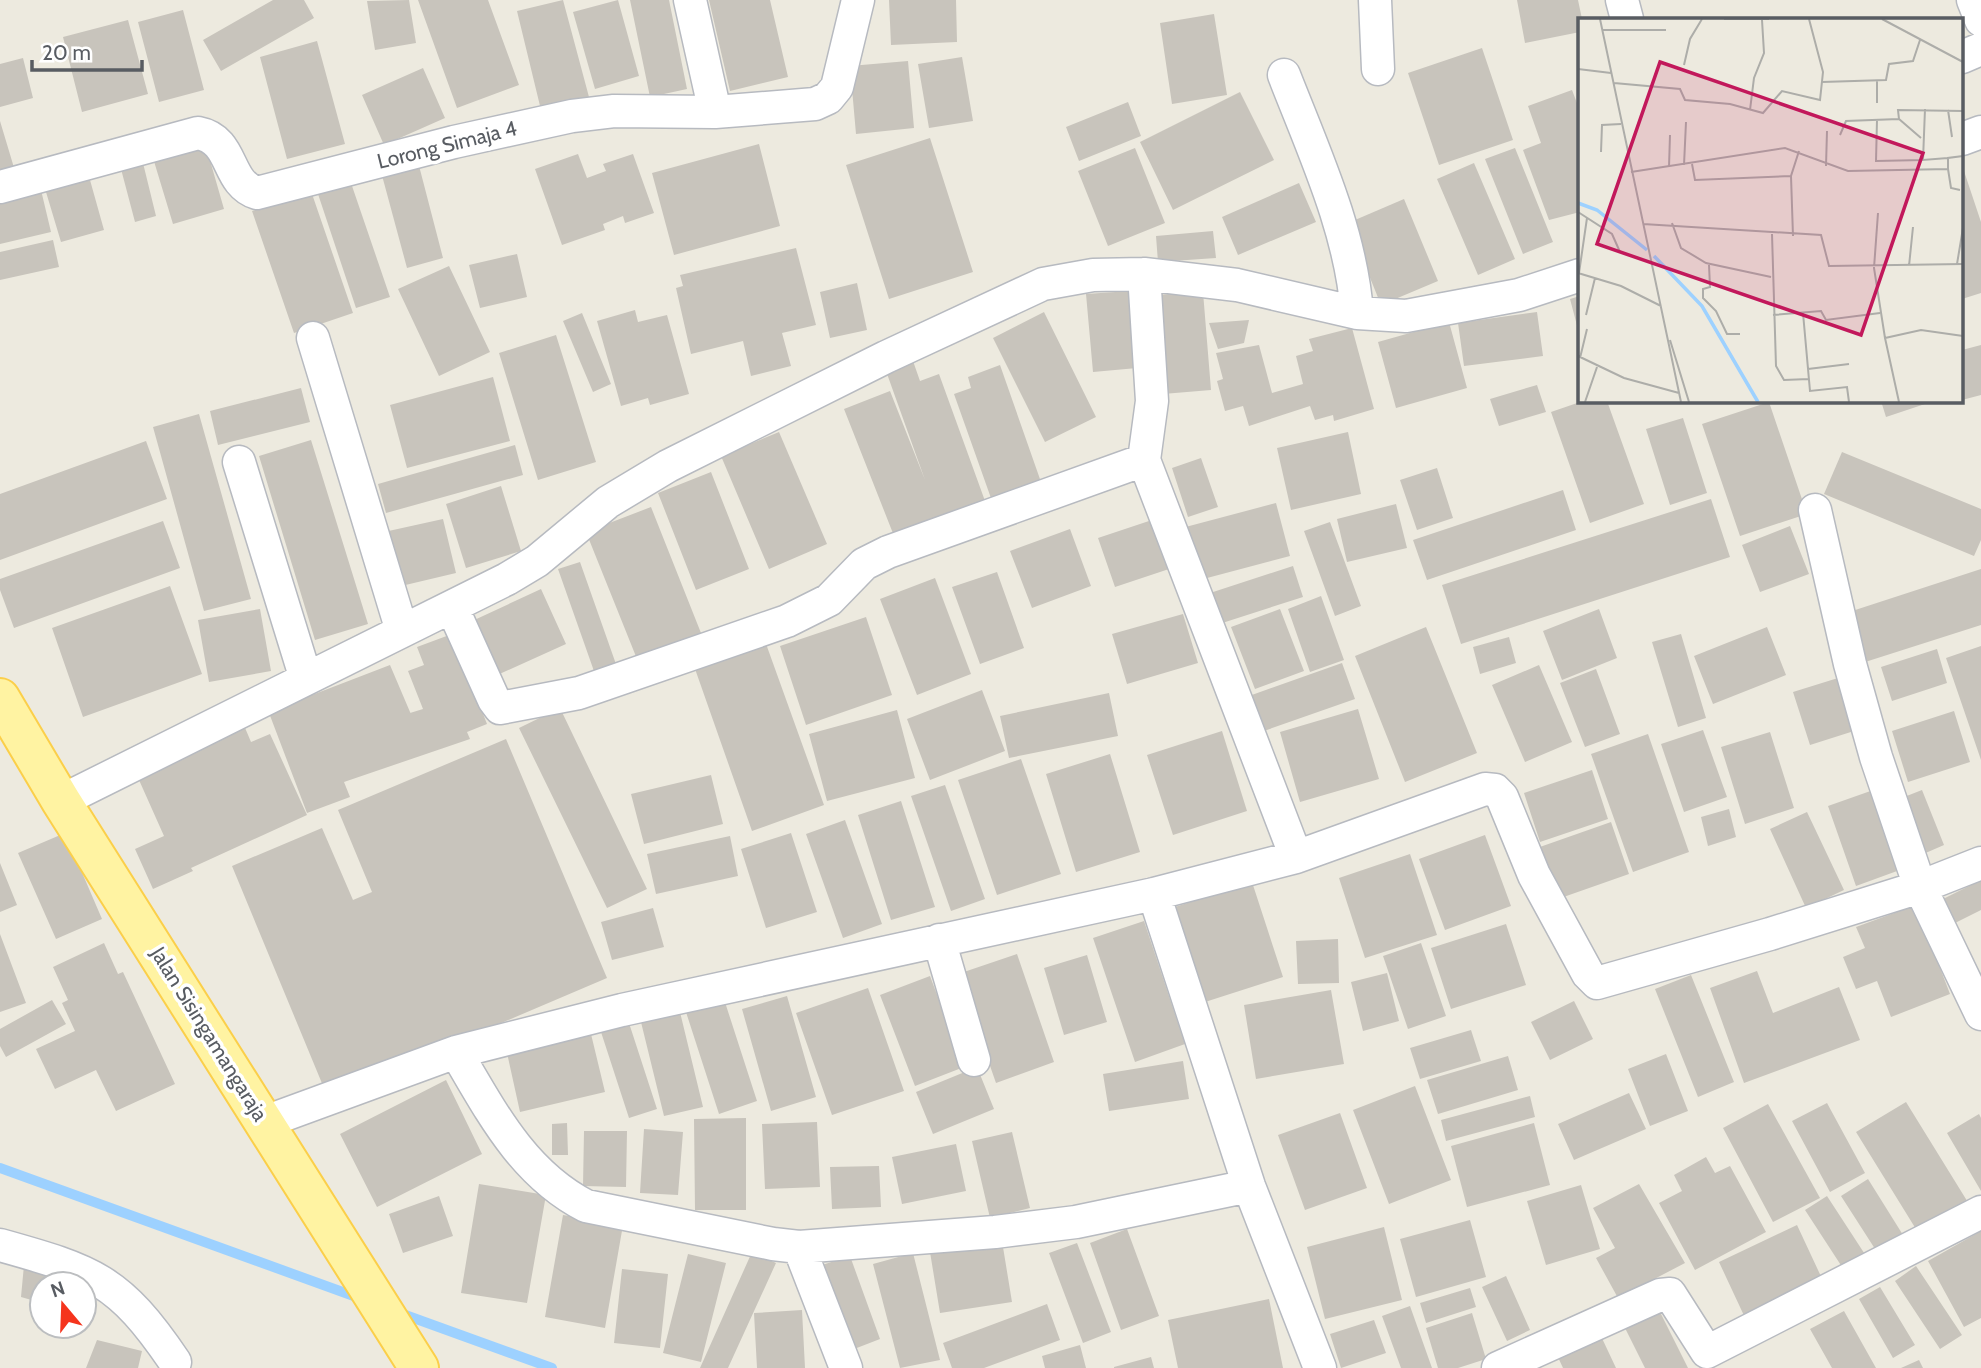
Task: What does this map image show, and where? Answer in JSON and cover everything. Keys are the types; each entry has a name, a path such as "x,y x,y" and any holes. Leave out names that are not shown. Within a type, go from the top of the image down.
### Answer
{"main road":[{"name":"Jalan Sisingamangaraja","path":"0,698 61,801 419,1368"}],"street":[{"path":"690,0 715,112"},
{"name":"Lorong Simaja 4","path":"0,187 198,133 219,142 241,183 248,190 257,193 454,142 572,116 614,111 715,112 804,106 828,99 838,87 858,0"},
{"path":"1376,0 1378,69"},
{"path":"1622,0 1627,18"},
{"path":"1973,0 1981,20"},
{"path":"1964,56 1981,49"},
{"path":"1284,75 1328,188 1355,287 1357,313"},
{"path":"1964,138 1981,132"},
{"path":"1144,274 1152,401 1144,460 1296,857"},
{"path":"61,801 452,607 537,561 608,502 668,466 898,351 1043,284 1093,275 1144,274 1237,285 1357,313 1415,314 1519,295 1578,276"},
{"path":"313,338 402,631"},
{"path":"452,607 494,700 500,708 512,708 579,693 787,621 829,600 864,564 888,552 1144,460"},
{"path":"239,462 306,679"},
{"path":"1815,510 1850,664 1876,757 1920,887 1981,1014"},
{"path":"265,1122 456,1052 622,1010 1154,894 1296,857 1485,789 1495,790 1502,797 1550,906 1588,974 1597,983 1770,934 1920,887 1981,863"},
{"path":"1154,894 1249,1186 1320,1368"},
{"path":"939,940 974,1060"},
{"path":"456,1052 508,1139 556,1188 573,1199 586,1206 799,1247 995,1232 1076,1222 1249,1186"},
{"path":"1498,1368 1548,1358 1660,1295 1670,1294 1707,1352 1981,1212"},
{"path":"0,1245 76,1268 103,1281 126,1298 175,1362"},
{"path":"799,1247 846,1368"}],"building":[{"path":"273,0 304,0 314,18 221,71 203,40"},
{"path":"409,0 416,43 375,50 367,1"},
{"path":"418,0 488,0 519,85 457,108"},
{"path":"563,0 589,97 541,110 517,11"},
{"path":"618,0 639,76 595,89 573,12"},
{"path":"630,0 669,0 687,89 650,97"},
{"path":"709,0 770,0 788,77 730,91"},
{"path":"889,0 956,0 957,42 891,45"},
{"path":"1517,0 1578,0 1582,18 1578,18 1578,32 1525,43"},
{"path":"183,10 204,90 159,102 138,22"},
{"path":"1214,14 1227,95 1172,104 1160,23"},
{"path":"128,20 148,94 82,112 63,37"},
{"path":"317,41 345,144 287,159 260,57"},
{"path":"1482,48 1513,140 1439,165 1408,73"},
{"path":"962,57 973,121 929,128 918,64"},
{"path":"23,58 33,98 0,107 0,64"},
{"path":"908,61 914,128 856,134 850,66"},
{"path":"423,68 445,118 384,145 362,95"},
{"path":"1572,90 1578,106 1578,213 1549,220 1523,150 1541,143 1528,106"},
{"path":"1240,92 1274,160 1173,210 1140,142"},
{"path":"1128,102 1141,136 1079,161 1066,127"},
{"path":"0,121 15,171 0,175"},
{"path":"930,138 973,272 889,299 846,165"},
{"path":"205,143 224,209 173,224 153,158"},
{"path":"759,144 780,226 674,255 652,173"},
{"path":"1135,148 1165,223 1108,246 1078,171"},
{"path":"1515,148 1553,242 1523,254 1485,159"},
{"path":"578,154 587,178 606,171 603,164 633,154 654,213 625,223 623,216 603,224 605,230 562,245 535,169"},
{"path":"417,158 443,258 407,268 380,168"},
{"path":"143,163 156,216 135,222 121,169"},
{"path":"1474,163 1515,259 1478,275 1437,179"},
{"path":"1964,171 1981,222 1981,293 1964,298"},
{"path":"90,180 104,230 61,242 46,192"},
{"path":"351,183 390,297 356,308 318,194"},
{"path":"1299,183 1316,222 1238,255 1222,217"},
{"path":"41,190 51,232 0,244 0,201"},
{"path":"311,191 353,313 294,333 252,211"},
{"path":"1404,199 1438,281 1381,305 1348,223"},
{"path":"1213,231 1216,258 1158,262 1156,236"},
{"path":"53,240 59,267 0,280 0,252"},
{"path":"796,248 816,325 782,333 791,366 751,376 743,341 691,354 676,288 683,286 680,275"},
{"path":"517,254 527,297 480,308 469,265"},
{"path":"449,266 490,352 439,376 398,289"},
{"path":"857,283 867,330 830,338 820,292"},
{"path":"1130,291 1137,368 1093,372 1086,294"},
{"path":"1203,292 1211,390 1163,394 1155,295"},
{"path":"1578,297 1578,329 1570,299"},
{"path":"635,310 638,322 667,315 689,394 650,405 648,398 621,406 597,321"},
{"path":"1044,312 1096,417 1045,442 993,338"},
{"path":"1537,312 1543,356 1464,366 1458,323"},
{"path":"582,313 611,384 593,392 563,321"},
{"path":"1249,320 1244,343 1218,349 1209,323"},
{"path":"1449,322 1467,388 1396,408 1378,342"},
{"path":"1352,328 1374,409 1334,421 1333,415 1315,420 1310,406 1249,426 1243,406 1225,411 1217,381 1223,379 1216,353 1259,345 1272,393 1303,384 1296,356 1313,351 1309,339"},
{"path":"556,335 596,462 538,480 499,353"},
{"path":"1981,345 1981,395 1964,399 1964,349"},
{"path":"913,361 920,381 939,374 985,501 896,541 844,409 890,391 925,480 886,371"},
{"path":"1000,365 1041,482 992,501 954,394 971,388 968,377"},
{"path":"493,377 510,441 407,468 390,405"},
{"path":"1537,385 1546,412 1499,426 1490,399"},
{"path":"301,388 310,422 218,445 210,411"},
{"path":"1580,402 1607,402 1644,504 1590,523 1551,412"},
{"path":"1769,402 1807,514 1740,536 1702,424"},
{"path":"1881,402 1931,402 1886,417"},
{"path":"199,414 251,599 204,611 153,427"},
{"path":"1683,418 1707,493 1670,505 1646,429"},
{"path":"779,432 827,544 769,569 721,456"},
{"path":"1348,432 1361,494 1291,510 1277,448"},
{"path":"311,440 368,624 315,640 259,456"},
{"path":"146,441 167,499 0,560 0,494"},
{"path":"515,445 523,475 386,513 378,484"},
{"path":"1842,452 1981,509 1981,540 1974,556 1824,494"},
{"path":"1201,458 1218,507 1188,517 1172,468"},
{"path":"1437,468 1453,518 1417,530 1400,480"},
{"path":"711,472 749,569 696,590 658,493"},
{"path":"501,486 521,551 466,568 446,504"},
{"path":"1563,490 1576,530 1427,580 1413,540"},
{"path":"1711,499 1730,557 1461,644 1442,585"},
{"path":"1276,503 1290,556 1192,582 1178,529"},
{"path":"1396,504 1407,548 1347,562 1337,519"},
{"path":"651,507 701,633 637,659 586,532"},
{"path":"443,519 456,573 397,587 384,532"},
{"path":"1155,519 1172,568 1115,587 1098,538"},
{"path":"163,521 180,568 14,628 0,590 0,579"},
{"path":"1330,522 1361,606 1335,616 1304,531"},
{"path":"1790,526 1809,574 1760,592 1742,545"},
{"path":"1070,529 1091,586 1032,608 1010,551"},
{"path":"580,562 617,667 595,674 558,569"},
{"path":"1293,566 1303,597 1216,625 1207,594"},
{"path":"1981,569 1981,625 1862,663 1846,613"},
{"path":"997,572 1024,648 980,664 952,587"},
{"path":"935,578 971,674 917,695 880,599"},
{"path":"170,586 202,674 83,717 52,628"},
{"path":"541,589 566,644 495,676 470,622"},
{"path":"1321,596 1344,660 1310,672 1288,609"},
{"path":"260,609 271,671 209,682 198,620"},
{"path":"1280,609 1304,671 1255,689 1231,627"},
{"path":"1599,609 1617,658 1562,680 1543,631"},
{"path":"1183,614 1198,663 1127,684 1112,634"},
{"path":"866,617 892,695 806,725 780,646"},
{"path":"1426,627 1477,753 1405,782 1355,656"},
{"path":"1767,627 1786,675 1713,704 1694,656"},
{"path":"452,634 487,724 467,732 470,739 344,782 350,797 307,813 266,705 309,689 312,695 390,665 410,713 423,709 408,671 424,665 417,647"},
{"path":"1681,634 1706,718 1678,727 1652,642"},
{"path":"1509,637 1516,663 1480,674 1473,647"},
{"path":"765,641 824,805 752,831 694,666"},
{"path":"1981,646 1981,760 1946,658"},
{"path":"1937,649 1947,683 1892,701 1881,667"},
{"path":"1342,663 1355,699 1261,732 1249,696"},
{"path":"1539,665 1572,742 1525,762 1492,685"},
{"path":"1596,669 1620,734 1585,747 1560,683"},
{"path":"1838,678 1854,731 1810,745 1793,692"},
{"path":"982,690 1005,751 930,780 907,719"},
{"path":"1109,693 1118,736 1009,758 1000,716"},
{"path":"560,708 647,889 607,908 519,728"},
{"path":"1358,709 1379,779 1300,802 1280,732"},
{"path":"897,710 915,778 827,801 809,734"},
{"path":"1954,711 1970,762 1908,782 1892,731"},
{"path":"243,723 251,742 270,734 307,815 191,868 193,871 153,889 135,849 164,836 135,771"},
{"path":"1703,730 1727,797 1684,812 1661,744"},
{"path":"1222,731 1247,811 1173,835 1147,755"},
{"path":"1770,732 1794,808 1745,824 1721,747"},
{"path":"1648,734 1689,852 1633,872 1591,754"},
{"path":"506,739 607,978 438,1050 326,1093 232,866 322,828 353,900 372,892 338,810"},
{"path":"1110,754 1140,852 1076,872 1046,774"},
{"path":"1021,759 1061,874 997,895 958,780"},
{"path":"1592,770 1608,819 1540,842 1524,793"},
{"path":"711,775 723,824 644,844 631,794"},
{"path":"945,785 985,899 951,911 911,796"},
{"path":"1879,788 1908,867 1856,886 1828,806"},
{"path":"1922,790 1944,845 1921,855 1899,799"},
{"path":"901,801 935,907 891,920 858,815"},
{"path":"1729,809 1736,837 1708,846 1701,817"},
{"path":"1807,812 1844,890 1806,908 1770,829"},
{"path":"845,820 882,924 843,938 806,834"},
{"path":"1611,822 1629,874 1555,900 1537,848"},
{"path":"65,833 102,919 56,939 18,853"},
{"path":"791,833 817,912 766,928 741,849"},
{"path":"1485,835 1511,906 1445,930 1419,859"},
{"path":"730,836 738,876 656,894 647,854"},
{"path":"1410,854 1437,935 1365,958 1339,878"},
{"path":"0,863 17,905 0,912"},
{"path":"1981,880 1981,910 1955,923 1943,899"},
{"path":"1252,882 1283,977 1205,1002 1175,907"},
{"path":"1916,905 1950,994 1891,1017 1877,981 1856,989 1843,957 1865,948 1856,927"},
{"path":"653,908 664,947 612,960 601,922"},
{"path":"1144,921 1185,1044 1135,1062 1093,938"},
{"path":"1506,924 1526,985 1451,1009 1431,948"},
{"path":"0,934 26,1003 0,1012"},
{"path":"1338,939 1339,983 1298,984 1296,941"},
{"path":"104,943 118,974 123,972 175,1084 116,1111 96,1070 55,1089 36,1049 75,1031 62,1003 68,1000 53,967"},
{"path":"1421,943 1446,1016 1408,1029 1383,956"},
{"path":"1017,954 1054,1062 996,1083 958,974"},
{"path":"1087,955 1107,1022 1064,1035 1044,968"},
{"path":"1757,971 1773,1013 1839,987 1860,1040 1744,1083 1710,988"},
{"path":"1387,973 1399,1021 1363,1031 1351,982"},
{"path":"1691,975 1734,1082 1698,1097 1655,989"},
{"path":"930,976 964,1067 915,1086 880,995"},
{"path":"868,988 904,1091 832,1115 796,1013"},
{"path":"1331,990 1344,1064 1256,1079 1244,1005"},
{"path":"723,996 757,1101 719,1114 685,1009"},
{"path":"787,996 816,1097 771,1111 742,1009"},
{"path":"52,1000 66,1024 6,1057 0,1046 0,1029"},
{"path":"1574,1001 1593,1039 1550,1060 1531,1022"},
{"path":"679,1008 703,1107 664,1116 640,1018"},
{"path":"629,1023 657,1109 629,1118 601,1032"},
{"path":"1471,1030 1481,1061 1420,1079 1410,1048"},
{"path":"591,1034 605,1092 520,1112 507,1053"},
{"path":"1666,1054 1688,1111 1650,1126 1628,1069"},
{"path":"1508,1056 1518,1090 1438,1114 1427,1080"},
{"path":"1183,1061 1189,1099 1109,1111 1103,1074"},
{"path":"977,1067 994,1109 933,1134 916,1092"},
{"path":"446,1080 482,1154 377,1207 340,1134"},
{"path":"1415,1086 1451,1180 1389,1204 1353,1110"},
{"path":"1629,1093 1646,1129 1574,1160 1558,1124"},
{"path":"1530,1096 1535,1117 1446,1141 1441,1120"},
{"path":"1906,1102 1969,1204 1919,1234 1856,1132"},
{"path":"1827,1103 1865,1173 1830,1192 1792,1121"},
{"path":"1768,1104 1820,1198 1773,1222 1723,1128"},
{"path":"1340,1113 1367,1188 1305,1210 1278,1135"},
{"path":"1979,1114 1981,1118 1981,1191 1947,1133"},
{"path":"746,1118 746,1210 695,1210 694,1119"},
{"path":"817,1122 820,1187 765,1189 762,1124"},
{"path":"567,1123 568,1155 552,1155 552,1124"},
{"path":"1534,1123 1550,1185 1467,1207 1451,1146"},
{"path":"644,1129 683,1132 678,1195 640,1193"},
{"path":"584,1131 627,1131 626,1187 583,1186"},
{"path":"1012,1132 1030,1208 990,1218 972,1141"},
{"path":"956,1144 966,1191 902,1204 892,1157"},
{"path":"1706,1157 1715,1173 1730,1166 1766,1232 1695,1270 1659,1203 1682,1191 1674,1175"},
{"path":"879,1166 881,1207 832,1209 830,1167"},
{"path":"1868,1179 1903,1235 1877,1252 1841,1196"},
{"path":"479,1184 546,1195 527,1303 461,1293"},
{"path":"1639,1184 1685,1263 1618,1298 1596,1258 1615,1248 1593,1208"},
{"path":"1581,1185 1600,1249 1546,1265 1527,1201"},
{"path":"439,1196 453,1236 403,1253 389,1214"},
{"path":"1827,1196 1868,1259 1846,1273 1805,1210"},
{"path":"563,1215 623,1225 605,1328 545,1317"},
{"path":"1470,1220 1486,1277 1416,1297 1400,1239"},
{"path":"1797,1225 1825,1285 1747,1322 1719,1262"},
{"path":"1384,1227 1402,1300 1325,1319 1307,1247"},
{"path":"1127,1229 1159,1316 1121,1330 1090,1243"},
{"path":"1981,1231 1981,1318 1964,1327 1928,1261"},
{"path":"1002,1241 1012,1302 940,1313 930,1252"},
{"path":"1077,1243 1111,1332 1083,1343 1049,1253"},
{"path":"752,1252 776,1263 728,1368 700,1368"},
{"path":"913,1253 940,1360 900,1368 873,1264"},
{"path":"688,1254 726,1263 701,1362 663,1353"},
{"path":"850,1256 880,1339 849,1351 819,1266"},
{"path":"24,1265 45,1270 28,1270 28,1299 21,1297"},
{"path":"1916,1266 1962,1335 1940,1349 1895,1281"},
{"path":"622,1269 668,1274 660,1348 614,1343"},
{"path":"1506,1276 1530,1330 1507,1341 1482,1287"},
{"path":"1880,1287 1915,1345 1893,1358 1859,1299"},
{"path":"1470,1288 1476,1307 1426,1323 1420,1303"},
{"path":"1269,1299 1283,1368 1178,1368 1168,1320"},
{"path":"1047,1304 1060,1340 984,1368 952,1368 943,1343"},
{"path":"1410,1306 1432,1368 1401,1368 1382,1316"},
{"path":"802,1310 805,1368 757,1368 754,1313"},
{"path":"1659,1310 1688,1368 1645,1368 1625,1328"},
{"path":"1844,1311 1876,1368 1832,1368 1810,1329"},
{"path":"1472,1313 1486,1359 1458,1368 1438,1368 1426,1328"},
{"path":"1374,1320 1386,1353 1341,1368 1330,1334"},
{"path":"1600,1334 1616,1368 1563,1368 1557,1355"},
{"path":"97,1340 142,1351 138,1368 86,1368"},
{"path":"1080,1345 1086,1368 1045,1368 1042,1356"},
{"path":"1151,1357 1154,1368 1114,1368 1114,1367"},
{"path":"1919,1360 1923,1368 1901,1368"}],"waterway":[{"path":"0,1168 362,1299"},
{"path":"397,1312 552,1368"}]}
